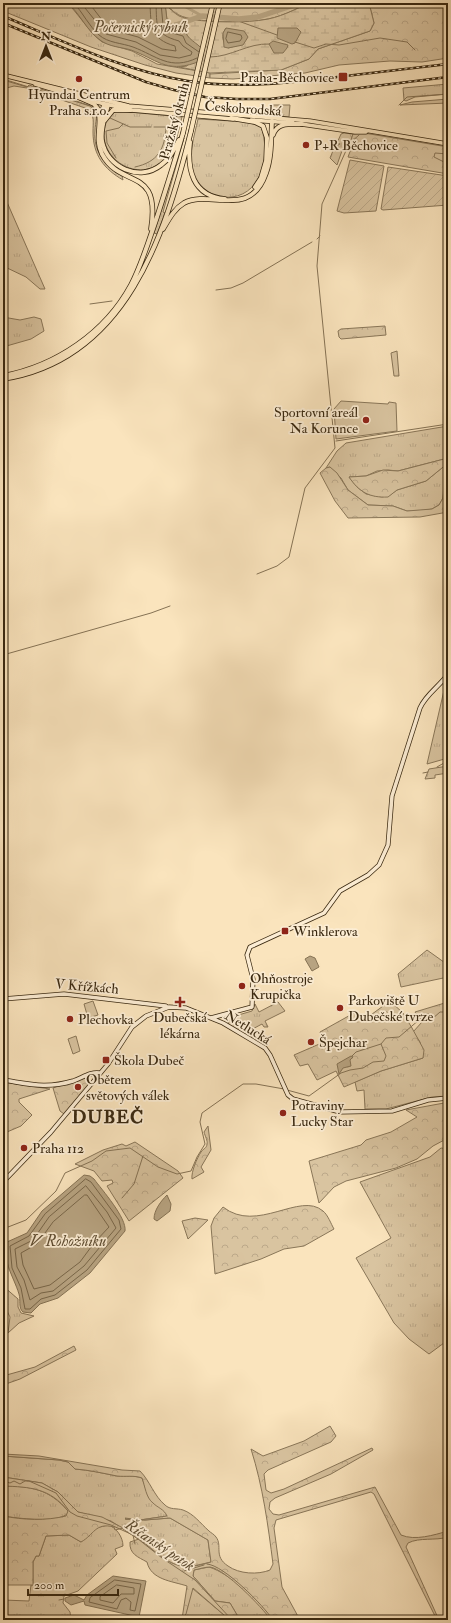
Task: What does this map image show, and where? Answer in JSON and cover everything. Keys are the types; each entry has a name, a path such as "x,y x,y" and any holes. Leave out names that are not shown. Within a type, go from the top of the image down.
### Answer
{"highway":[{"name":"Pražský okruh","path":"148,242 182,135 213,3"},
{"name":"Pražský okruh","path":"159,236 190,138 220,3"},
{"path":"66,354 94,331 116,307 134,278 148,242 153,210 148,192 138,180 120,172 110,164 101,151 98,136 99,114 97,108 94,104 78,97"},
{"path":"106,103 101,132 104,148 111,160 122,169 137,172 153,170 164,163 170,156 182,135"},
{"path":"98,136 106,103"},
{"path":"101,132 111,111 117,109 131,110"},
{"path":"231,118 255,122 263,126 267,138 266,164"},
{"path":"270,149 271,119"},
{"path":"190,138 189,160 192,175 200,188 212,196 230,199 247,193 259,182 266,164 271,119"},
{"path":"3,380 29,373 59,358 99,332 121,308 143,274 159,236 173,213 187,202 202,199 234,201 252,193 261,184 265,176 273,133 277,128 286,124 302,124"},
{"path":"3,376 32,368 59,358"}],"main road":[{"name":"Českobrodská","path":"3,74 131,110 231,118 310,121 448,144"},
{"name":"Českobrodská","path":"24,80 78,97 106,103 143,108 271,119 355,132 369,131"}],"street":[{"path":"211,1018 252,1008 254,979 247,955 250,947 256,943 285,933 324,914 340,891 368,875 377,868 384,858 388,845 392,796 418,716 424,700 442,683 448,674"},
{"name":"V Křížkách","path":"3,999 64,994 186,1008 202,1016 211,1018"},
{"path":"3,1182 42,1142 100,1074 115,1055 134,1025 146,1016 169,1007"},
{"name":"Netlucká","path":"211,1018 223,1023 268,1052 288,1095 293,1099 340,1112 392,1111 435,1099 448,1098"},
{"path":"3,1080 46,1086 72,1081 94,1073 100,1074"}],"green space":[{"path":"3,3 68,3 94,35 102,42 132,51 157,64 210,73 210,78 176,73 145,65 91,47 3,11"},
{"path":"166,3 309,3 268,19 232,22 186,18 175,13"},
{"path":"309,3 369,3 374,23 370,31 318,49 309,59 281,70 210,73 179,67 187,66 201,48 189,40 186,33 168,28 165,4 179,16 186,18 220,22 244,22 268,19","holes":["226,28 243,44 228,48 223,39 223,34"]},
{"path":"369,3 448,3 448,58 422,62 390,61 339,65 305,73 233,79 210,78 210,74 281,70 309,59 318,49 370,31 374,23"},
{"path":"3,80 27,87 29,85 94,107 97,116 95,138 98,151 105,163 122,176 123,180 105,166 97,154 93,132 93,117 88,109 27,88 14,86 3,89"},
{"path":"448,84 448,94 415,97 406,101 404,100 403,88"},
{"path":"448,99 448,103 400,105 412,102"},
{"path":"271,105 290,105 289,117 270,115"},
{"path":"118,111 182,117 178,134 169,155 155,167 144,170 132,169 113,157 107,147 104,136 108,119 112,114"},
{"path":"198,119 248,122 261,127 265,148 262,170 258,179 251,188 243,194 232,197 215,195 199,184 195,179 192,170 191,157 192,144"},
{"path":"364,133 448,147 448,174 348,157 354,141 351,140 353,134"},
{"path":"341,134 353,134 351,140 344,145 337,165 330,158 335,146 340,144 337,143"},
{"path":"184,138 163,212 165,213 157,234 154,233"},
{"path":"435,153 448,154 448,164 434,157"},
{"path":"350,160 384,166 376,211 344,213 337,211"},
{"path":"388,167 448,176 448,205 381,209"},
{"path":"3,193 45,289 40,289 26,277 3,266"},
{"path":"3,317 20,320 34,317 41,319 44,331 31,339 3,347"},
{"path":"385,326 386,335 341,339 339,337 338,331 341,329"},
{"path":"397,351 399,376 394,376 391,353"},
{"name":"Sportovní areál Na Korunce","path":"341,401 388,404 389,402 396,403 397,431 336,439 334,409"},
{"path":"448,426 448,458 398,471 377,471 366,476 349,477 357,487 366,494 382,497 390,495 397,490 426,481 448,463 448,476 444,482 443,498 439,505 432,509 407,511 393,506 368,505 348,490 341,478 330,467 326,468 337,451 346,443"},
{"path":"448,458 448,463 426,481 397,490 388,497 370,495 366,493 357,487 349,477 366,476 383,470 398,471"},
{"path":"330,467 337,473 348,490 368,505 393,506 407,511 432,509 439,505 443,498 444,489 448,487 448,512 420,517 348,518 335,501 320,473 326,468"},
{"path":"448,673 448,758 427,764"},
{"path":"448,766 448,773 435,775 435,778 425,779 429,769"},
{"path":"427,950 448,965 448,977 401,987 398,974"},
{"path":"93,1001 98,1015 88,1018 84,1004"},
{"path":"390,1001 403,1013 412,1028 424,1050 423,1058 381,1071 344,1087 336,1071 317,1080 308,1064 300,1066 294,1055 324,1042 320,1032 354,1013 368,1017"},
{"path":"278,1002 285,1011 265,1021 268,1027 264,1027 262,1024 247,1032 255,1041 228,1024 228,1021 235,1016 252,1011 255,1004 259,1012"},
{"path":"448,1002 448,1096 432,1097 386,1109 365,1109 364,1090 357,1091 355,1082 381,1071 423,1058 420,1042 413,1032 422,1022 415,1012"},
{"path":"76,1036 80,1051 73,1054 68,1039"},
{"path":"85,1078 89,1084 64,1114 60,1111 53,1088"},
{"path":"3,1082 50,1089 19,1099 19,1102 32,1115 21,1126 7,1132 3,1125"},
{"path":"444,1103 448,1105 448,1138 433,1146 417,1159 396,1168 346,1181 334,1187 319,1203 309,1161 361,1145 366,1140 391,1132 417,1117 406,1110"},
{"path":"208,1126 211,1150 201,1167 204,1172 192,1179 192,1173 196,1161 207,1145 204,1132"},
{"path":"135,1142 178,1171 183,1178 129,1221 107,1186 113,1183 112,1180 102,1181 94,1171 75,1164 103,1150 122,1144 126,1146"},
{"path":"441,1148 448,1149 448,1340 429,1354 409,1339 394,1323 356,1258 391,1238 360,1182 430,1157"},
{"path":"302,1206 313,1206 325,1213 334,1229 304,1246 284,1249 261,1259 215,1274 211,1226 214,1218 223,1207 236,1214 250,1216 264,1215"},
{"path":"195,1218 208,1220 188,1239 182,1221"},
{"path":"3,1286 18,1299 18,1307 21,1313 34,1316 19,1323 8,1333 10,1317 3,1303"},
{"path":"74,1346 76,1350 20,1379 3,1385 3,1376 35,1367"},
{"path":"330,1426 336,1436 331,1442 268,1470 264,1474 266,1490 271,1493 284,1489 372,1448 373,1450 331,1474 275,1498 270,1502 269,1509 273,1514 279,1515 375,1487 401,1535 406,1537 431,1536 448,1531 448,1537 413,1541 408,1543 406,1547 439,1620 437,1620 374,1494 371,1492 276,1520 274,1528 282,1587 300,1620 271,1620 252,1598 234,1581 217,1569 210,1567 194,1570 193,1576 215,1601 230,1603 240,1620 227,1620 224,1615 193,1588 186,1614 182,1619 187,1586 163,1579 153,1573 147,1562 137,1557 133,1552 130,1542 139,1539 164,1559 179,1566 188,1566 211,1562 208,1540 170,1518 141,1520 167,1516 149,1498 142,1478 133,1476 117,1476 75,1469 68,1462 59,1460 3,1456 3,1454 39,1456 122,1470 140,1471 161,1501 167,1507 183,1510 190,1514 215,1536 219,1544 219,1555 223,1562 232,1569 238,1571 260,1573 270,1570 273,1564 262,1492 251,1449 263,1456 304,1441"},
{"path":"3,1456 59,1460 68,1462 75,1469 117,1476 133,1476 142,1478 149,1498 164,1510 167,1516 141,1520 170,1518 208,1540 211,1562 185,1568 176,1565 160,1557 147,1545 111,1521 78,1512 58,1492 42,1483 3,1477"},
{"path":"3,1477 42,1483 58,1492 78,1512 102,1517 123,1528 115,1530 114,1527 103,1526 95,1530 81,1542 69,1535 46,1536 39,1556 36,1556 33,1562 33,1585 3,1585 3,1516 27,1519 50,1519 66,1516 68,1511 61,1503 47,1493 31,1488 3,1486"},
{"path":"3,1486 39,1490 54,1498 68,1511 68,1513 56,1518 47,1519 27,1519 3,1516"},
{"path":"108,1525 114,1528 118,1533 122,1539 123,1546 115,1549 117,1554 78,1591 64,1596 63,1603 70,1612 71,1620 3,1620 3,1600 29,1601 31,1585 33,1585 33,1562 36,1556 39,1556 46,1536 69,1535 81,1542 96,1528"},
{"path":"209,1567 226,1576 244,1589 271,1620 240,1620 230,1603 215,1601 193,1576 194,1570"},
{"path":"192,1588 224,1615 227,1620 184,1620"}],"water":[{"name":"Počernický rybník","path":"68,3 165,3 168,28 186,33 202,50 202,58 197,62 185,66 169,66 131,50 107,44 91,32"},
{"path":"226,28 244,31 248,37 243,45 228,48 224,47 223,33"},
{"path":"278,28 297,28 301,32 295,43 292,44 277,38"},
{"path":"273,41 288,45 287,48 283,53 274,53 269,44"},
{"path":"310,956 315,958 319,967 312,971 305,959"},
{"path":"351,1056 353,1057 350,1060 351,1066 343,1068 339,1074 337,1064"},
{"name":"V Rohožníku","path":"84,1175 90,1176 94,1179 108,1197 125,1225 125,1231 90,1273 58,1298 40,1304 31,1313 23,1312 21,1310 19,1294 7,1263 7,1242 27,1233 42,1211"},
{"path":"167,1195 171,1204 170,1211 157,1221 154,1219 155,1212"},
{"path":"113,1576 146,1581 139,1617 85,1605 84,1601 71,1605 65,1601 65,1598 74,1595 84,1600 87,1595"}],"waterway":[{"path":"179,3 202,16"},
{"path":"161,28 164,25 173,26 202,16 239,19 258,17 300,3"},
{"path":"230,18 277,35"},
{"path":"295,42 314,48 326,44 339,45 380,38 407,42 415,50"},
{"path":"210,57 225,55 261,44 269,44"},
{"path":"3,79 90,106 95,110 96,115"},
{"path":"399,105 407,97 448,94"},
{"path":"110,118 130,127 151,127"},
{"path":"116,158 107,143 106,131 119,128 123,124"},
{"path":"154,127 178,127"},
{"path":"135,167 149,162 159,153 164,142 166,127"},
{"path":"257,574 277,566 289,557 305,488 335,448 317,266 322,204 349,144 359,135"},
{"path":"317,239 320,236"},
{"path":"216,290 231,288 243,283 312,242"},
{"path":"90,304 112,301"},
{"path":"336,441 448,424"},
{"path":"3,655 151,613 170,606"},
{"path":"437,767 444,763 448,763"},
{"path":"423,773 428,772"},
{"name":"Říčanský potok","path":"287,1090 309,1096 341,1073 363,1068 373,1062 384,1061 386,1056 381,1044 386,1038 399,1037 426,1014 429,1014 432,1019 440,1012 448,1012"},
{"path":"352,1056 356,1052 381,1044"},
{"name":"Říčanský potok","path":"3,1229 26,1220 56,1191 65,1173 92,1161 106,1151 130,1148 158,1167 177,1174 191,1171 205,1144 200,1122 202,1113 243,1084 256,1084 284,1089"},
{"path":"122,1198 134,1184 143,1156"},
{"path":"3,1270 8,1269"},
{"name":"Říčanský potok","path":"3,1481 10,1483 14,1481 20,1484 25,1481 29,1481 56,1493 70,1512 77,1516 111,1525 133,1535 162,1558 195,1580 232,1620"},
{"name":"Říčanský potok","path":"133,1535 135,1544"},
{"path":"207,1564 214,1566 233,1578 253,1596 273,1620"},
{"path":"184,1571 204,1565"},
{"path":"59,1600 64,1599"}],"railway":[{"path":"3,16 117,63 188,81 225,85 281,83 448,64"},
{"path":"3,23 146,82 205,97 270,99 448,77"}],"place":[{"name":"Praha-Běchovice","path":"343,77"},
{"name":"Hyundai Centrum Praha s.r.o.","path":"79,79"},
{"name":"P+R Běchovice","path":"306,145"},
{"name":"Sportovní areál Na Korunce","path":"366,420"},
{"name":"Winklerova","path":"285,931"},
{"name":"Ohňostroje Krupička","path":"242,986"},
{"name":"Dubečská lékárna","path":"180,1002"},
{"name":"Parkoviště U Dubečské tvrze","path":"340,1008"},
{"name":"Plechovka","path":"70,1019"},
{"name":"Špejchar","path":"311,1042"},
{"name":"Škola Dubeč","path":"106,1060"},
{"name":"Obětem světových válek","path":"78,1087"},
{"name":"Potraviny Lucky Star","path":"283,1113"},
{"name":"Praha 112","path":"24,1148"}],"district":[{"name":"DUBEČ","path":"108,1117"}]}
